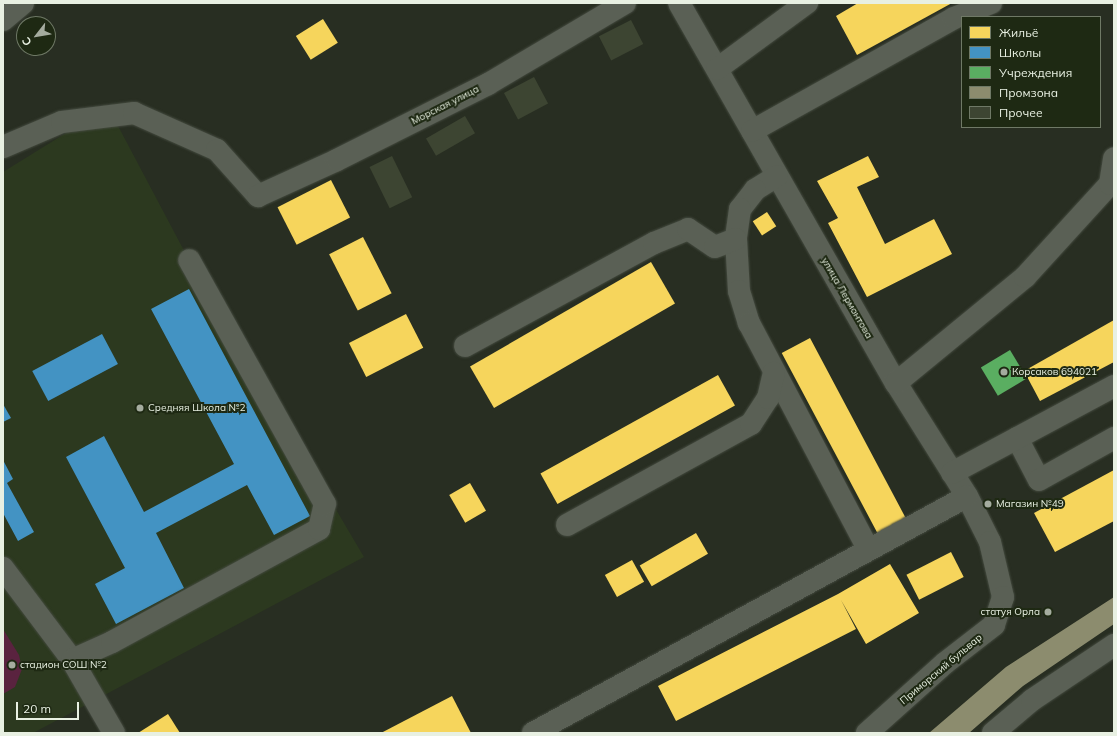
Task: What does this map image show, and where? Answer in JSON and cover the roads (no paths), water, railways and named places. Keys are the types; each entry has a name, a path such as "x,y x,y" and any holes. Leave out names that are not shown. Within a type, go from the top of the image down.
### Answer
{"street":[{"path":"3,20 23,3"},
{"name":"Морская улица","path":"4,145 62,122 134,113 217,150 258,196 337,160 488,84 625,3"},
{"name":"улица Лермонтова","path":"679,3 896,383 967,496 990,542 1003,597"},
{"path":"717,69 807,3"},
{"path":"752,131 947,22 991,3"},
{"path":"896,383 1026,277 1110,184 1114,158"},
{"path":"777,176 756,190 740,209 736,239 739,292 749,323 774,373 868,549"},
{"path":"465,346 654,243 688,229 715,247 736,239"},
{"path":"72,660 112,642 319,529 325,504 189,260"},
{"path":"567,525 751,424 768,398 774,373"},
{"path":"952,473 1114,386"},
{"path":"1017,438 1039,480 1114,438"},
{"path":"533,733 967,496"},
{"path":"3,568 72,660 105,730"},
{"name":"Приморский бульвар","path":"867,733 945,663 994,625 1003,597"},
{"path":"993,733 1032,700 1114,645"}],"place":[{"name":"Корсаков 694021","path":"1004,372"},
{"name":"Средняя Школа №2","path":"140,408"},
{"name":"Магазин №49","path":"988,504"},
{"name":"статуя Орла","path":"1048,612"},
{"name":"стадион СОШ №2","path":"12,665"}]}
